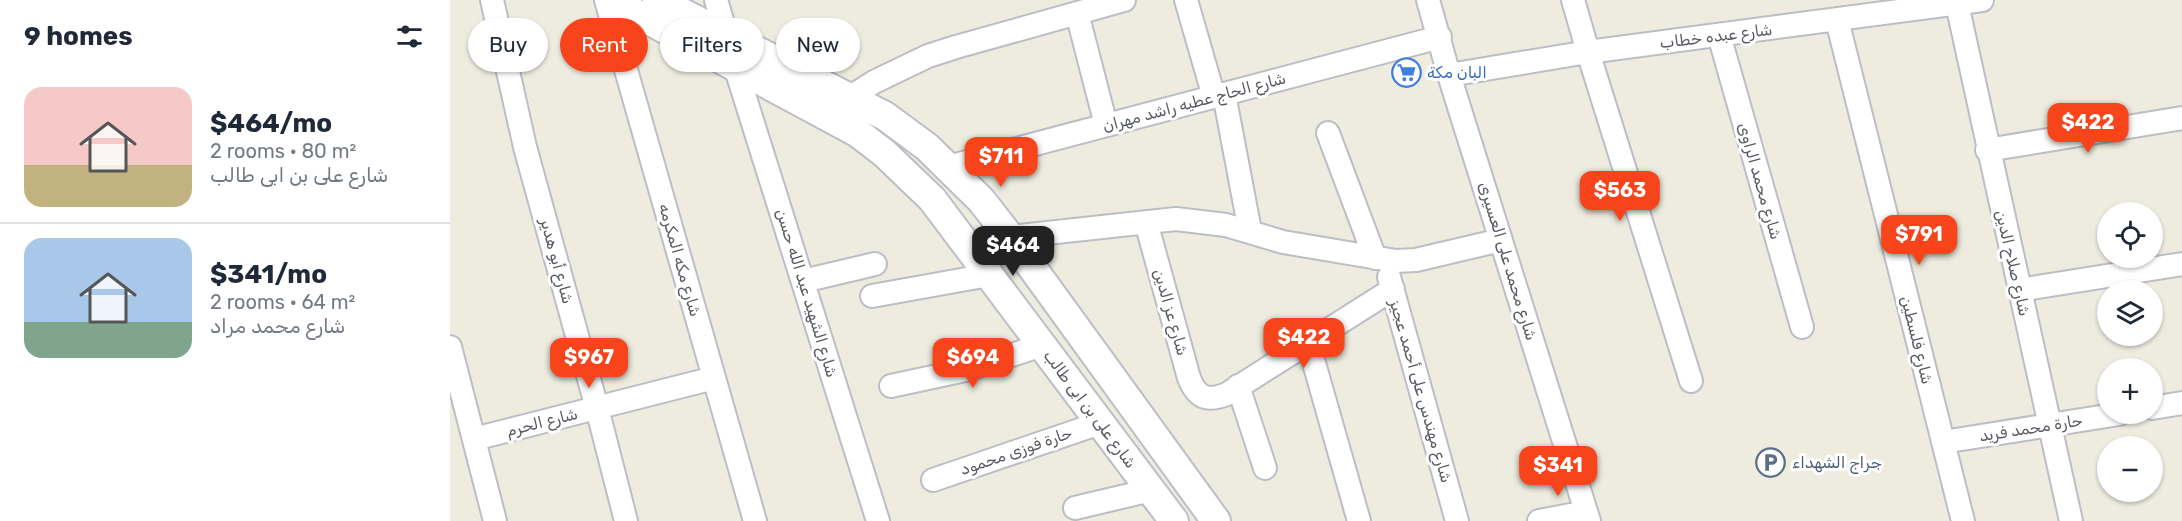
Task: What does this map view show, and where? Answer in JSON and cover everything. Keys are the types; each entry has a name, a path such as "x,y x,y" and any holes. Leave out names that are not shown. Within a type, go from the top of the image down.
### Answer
{"street":[{"name":"شارع أبو هدير","path":"492,0 525,147 626,521"},
{"name":"شارع مكه المكرمه","path":"606,0 755,521"},
{"name":"شارع على بن ابى طالب","path":"611,0 660,26"},
{"path":"657,0 691,18"},
{"path":"716,0 721,18"},
{"path":"849,98 874,82 928,56 1124,0"},
{"path":"1186,0 1219,95 1250,231"},
{"name":"شارع محمد على العسيرى","path":"1428,0 1449,75 1587,517"},
{"path":"1573,0 1587,52 1691,381"},
{"name":"شارع عبده خطاب","path":"1449,75 1587,52 1982,0"},
{"name":"شارع صلاح الدين","path":"1956,4 2071,521"},
{"path":"1077,13 1107,125"},
{"name":"شارع فلسطين","path":"1837,20 1964,521"},
{"name":"شارع محمد الراوى","path":"1719,35 1802,327"},
{"name":"شارع الحاج عطيه راشد مهران","path":"948,167 1440,37"},
{"path":"764,56 885,116 927,147 981,200 1044,281 1216,521"},
{"name":"شارع الشهيد عبد الله حسن","path":"737,72 878,521"},
{"name":"شارع على بن ابى طالب","path":"746,72 858,133 884,153 932,199 1174,521"},
{"path":"1987,150 2182,118"},
{"name":"شارع مهندس على أحمد عجيز","path":"1328,133 1393,290 1457,521"},
{"path":"1010,237 1176,219 1201,221 1250,231 1283,242 1380,259 1416,260 1501,240"},
{"name":"شارع عز الدين","path":"1146,222 1193,389 1203,397 1215,399 1238,386"},
{"path":"803,282 875,264"},
{"path":"2019,290 2182,264"},
{"path":"872,296 989,275"},
{"path":"1014,308 1044,281"},
{"path":"1265,468 1238,386 1393,290"},
{"path":"1308,342 1359,521"},
{"path":"891,386 970,369 1042,345"},
{"path":"450,347 495,521"},
{"name":"شارع الحرم","path":"474,439 714,378"},
{"path":"2163,406 2182,403"},
{"name":"حارة محمد فريد","path":"1943,442 2097,418"},
{"name":"حارة فوزى محمود","path":"933,480 1100,423"},
{"path":"1075,508 1151,490"},
{"path":"1539,521 1587,517"}],"place":[{"name":"البان مكة","path":"1406,72"},
{"name":"جراج الشهداء","path":"1771,462"}]}
